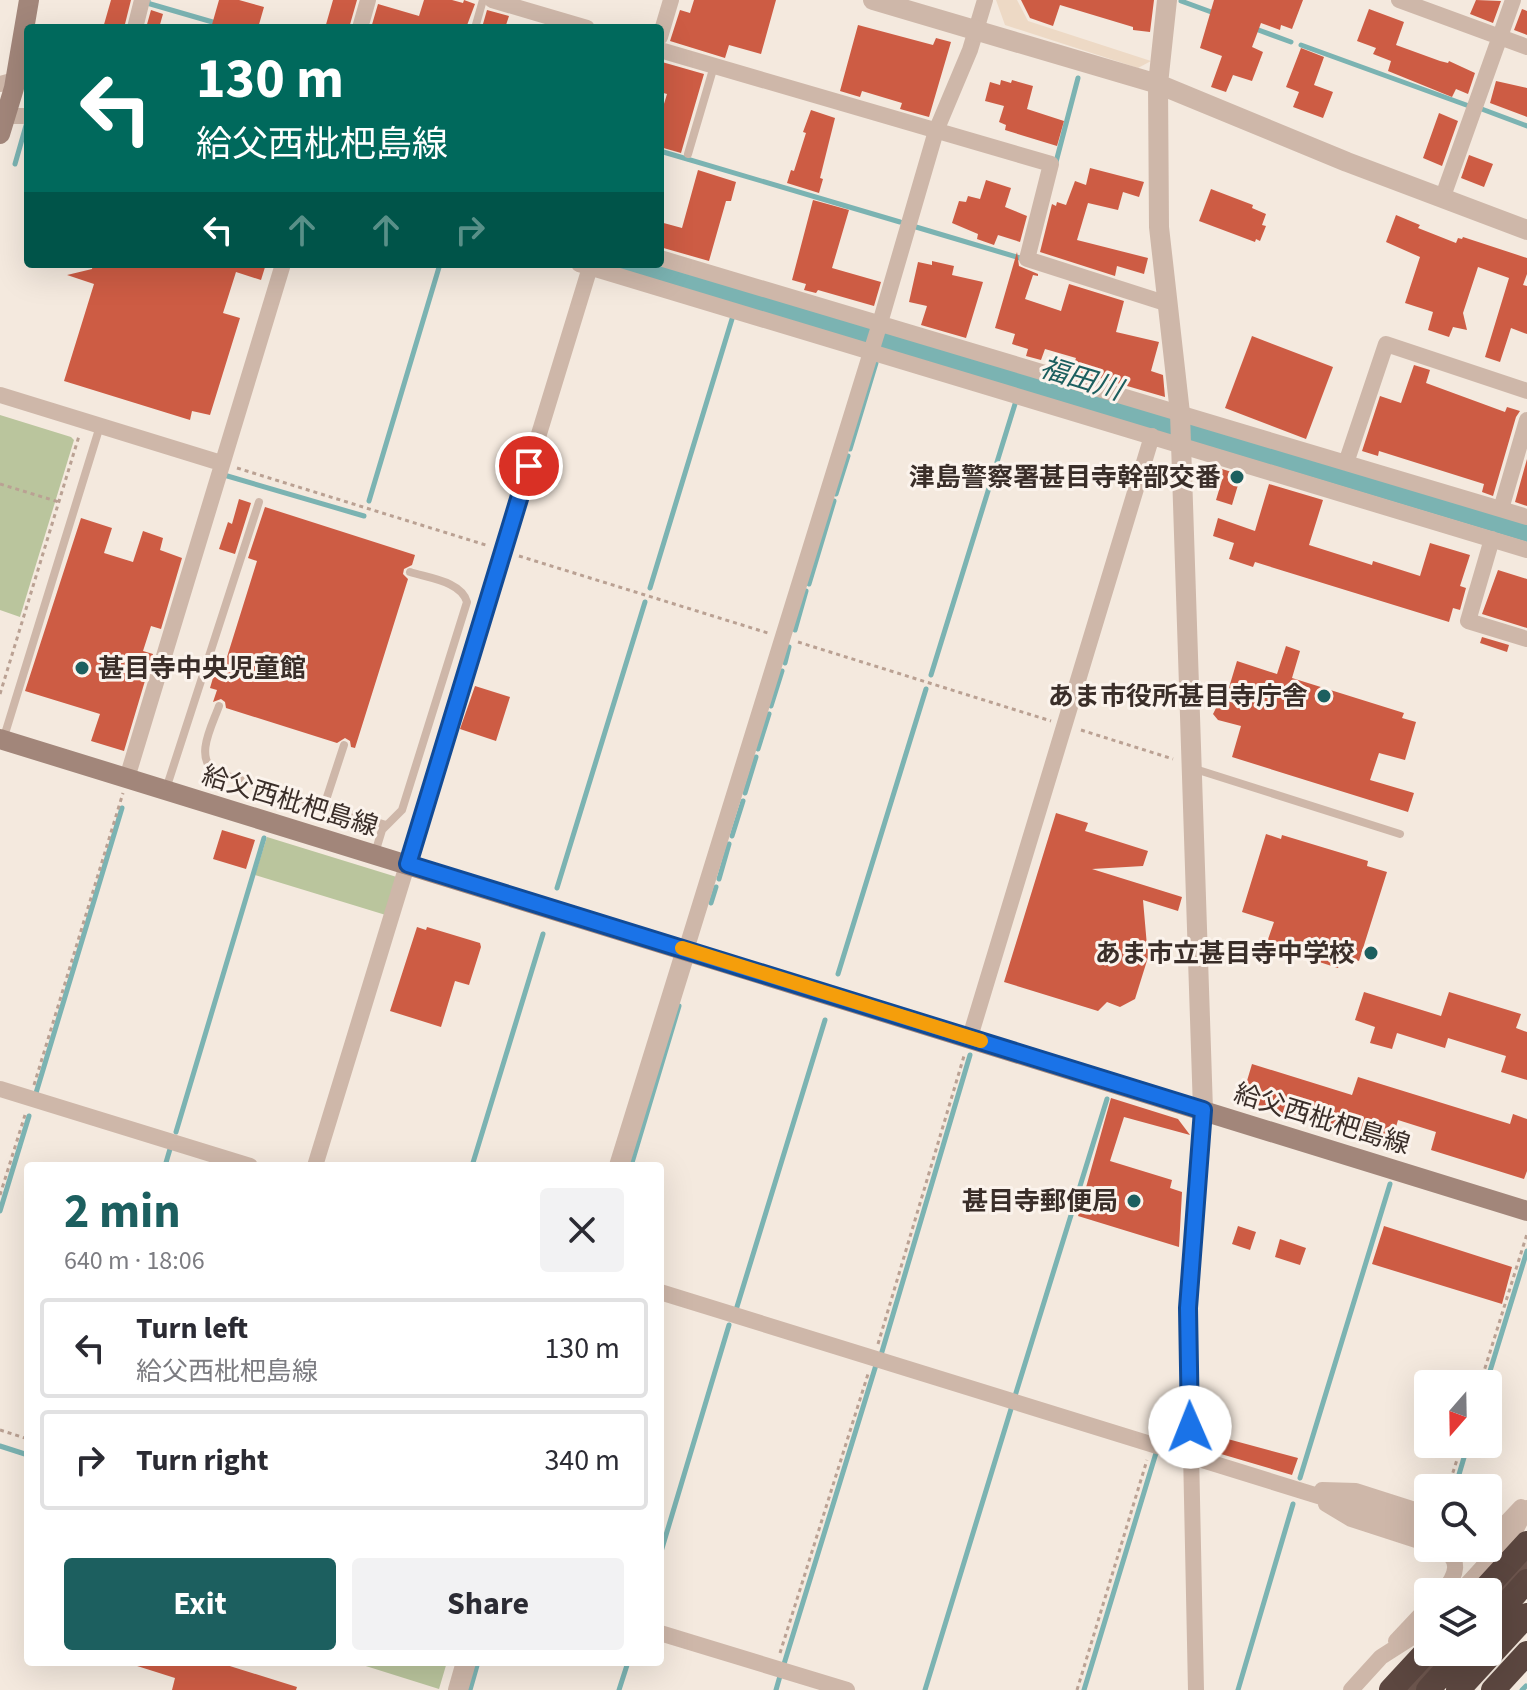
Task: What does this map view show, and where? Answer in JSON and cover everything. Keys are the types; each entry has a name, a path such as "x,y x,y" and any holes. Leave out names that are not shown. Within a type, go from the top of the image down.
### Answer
{"highway":[{"path":"1495,1578 1527,1543"},
{"path":"1502,1589 1527,1561"},
{"path":"1502,1609 1527,1581"},
{"path":"1458,1690 1527,1615"},
{"path":"1493,1690 1527,1653"},
{"path":"1391,1690 1414,1665"},
{"path":"1409,1690 1431,1666"},
{"path":"1428,1690 1449,1666"}],"main road":[{"path":"25,24 29,0"},
{"path":"4,120 24,28"},
{"name":"給父西枇杷島線","path":"2,740 1527,1211"}],"street":[{"path":"136,24 142,0"},
{"path":"361,24 368,0"},
{"path":"492,0 573,24"},
{"path":"664,24 671,0"},
{"path":"873,0 1158,84 1442,199 1527,230"},
{"path":"620,1162 872,350 936,131 977,31 985,0"},
{"path":"1167,0 1158,84 1159,227 1180,413 1203,1110 1188,1308 1196,1690"},
{"path":"1399,0 1527,47"},
{"path":"1442,199 1513,0"},
{"path":"664,51 1051,164 1027,259 1168,304"},
{"path":"4,120 24,117"},
{"path":"664,259 1527,517"},
{"path":"127,778 282,268"},
{"path":"316,1162 586,268"},
{"path":"597,268 1152,436 1181,442 1527,550"},
{"path":"1346,463 1386,344 1527,391"},
{"path":"0,395 221,463"},
{"path":"1501,509 1527,420"},
{"path":"970,1037 1152,436"},
{"path":"1492,539 1468,621 1527,639"},
{"path":"0,1089 235,1162"},
{"path":"664,1293 1414,1525"},
{"path":"1301,1489 1356,1491 1414,1510"},
{"path":"1301,1489 1351,1519 1414,1539"},
{"path":"1502,1526 1527,1500"},
{"path":"1473,1578 1514,1533 1527,1508"},
{"path":"1351,1690 1414,1622"},
{"path":"664,1634 847,1690"},
{"path":"1381,1657 1414,1636"},
{"path":"458,1690 465,1666"}],"lane":[{"path":"476,24 483,0"},
{"path":"688,154 714,65"},
{"path":"2,740 92,423"},
{"path":"166,790 259,502"},
{"path":"374,854 382,830 402,810 467,602 458,589 410,572"},
{"path":"219,706 204,752 204,761 215,772 386,825"},
{"path":"324,806 344,745"},
{"path":"1193,767 1400,834"}],"path":[{"path":"0,694 59,502 92,423"},
{"path":"221,463 1193,767"},
{"path":"0,484 59,502"},
{"path":"0,1195 127,778"},
{"path":"775,1668 970,1037"},
{"path":"1484,1370 1527,1234"},
{"path":"0,1430 24,1438"},
{"path":"1077,1690 1152,1445"}],"green space":[{"path":"0,415 74,440 20,617 0,610"},
{"path":"267,837 400,878 389,916 255,875"},
{"path":"366,1666 446,1666 439,1689"}],"shaded area":[{"path":"996,0 1017,0 1028,21 1151,61 1138,68 1005,25"}],"water":[{"path":"664,265 1527,524 1527,542 614,268 664,268"}],"building":[{"path":"111,0 131,0 125,24 104,24"},
{"path":"219,0 239,0 264,7 259,24 212,24"},
{"path":"333,0 357,0 350,24 326,24"},
{"path":"424,0 463,3 464,0 475,4 468,24 372,24 378,4 419,16"},
{"path":"694,0 776,0 761,54 729,45 725,58 670,41 680,10 690,13"},
{"path":"1021,0 1154,0 1150,32 1133,30 1133,27 1060,5 1053,26 1030,18"},
{"path":"1214,0 1303,0 1292,29 1281,25 1280,30 1261,23 1252,47 1263,52 1252,81 1233,75 1226,92 1211,87 1222,56 1200,48"},
{"path":"1476,0 1501,1 1493,23 1470,14"},
{"path":"1369,9 1404,22 1396,45 1440,61 1449,61 1475,73 1468,94 1456,89 1452,97 1388,71 1391,61 1373,54 1376,48 1357,41"},
{"path":"1522,9 1527,11 1527,35 1514,30"},
{"path":"151,10 163,14 160,24 147,24"},
{"path":"487,10 509,16 506,24 483,24"},
{"path":"858,25 933,45 936,38 951,42 929,117 900,109 902,103 862,91 860,97 840,91"},
{"path":"1301,48 1324,57 1314,85 1333,92 1323,118 1293,107 1299,92 1286,87"},
{"path":"664,63 704,74 681,153 664,148 664,104 667,94 664,93"},
{"path":"1001,80 1033,86 1027,109 1064,121 1057,146 1005,130 1006,125 999,122 1004,106 985,101 990,82 1000,85"},
{"path":"1496,81 1527,88 1527,117 1490,103"},
{"path":"811,110 835,118 819,193 787,183 791,170 794,171"},
{"path":"1439,113 1458,121 1442,166 1423,158"},
{"path":"1469,155 1493,164 1484,187 1461,178"},
{"path":"1090,168 1144,182 1139,197 1123,192 1118,210 1088,203 1077,240 1148,258 1144,274 1117,266 1115,276 1040,252 1052,204 1066,205 1075,181 1086,185"},
{"path":"698,170 736,182 731,201 726,201 709,261 664,248 664,223 682,228"},
{"path":"986,180 1011,188 1005,207 1027,216 1020,242 998,235 994,245 977,239 978,234 952,223 959,201 966,202 968,196 980,199"},
{"path":"1211,189 1253,205 1252,208 1266,214 1262,225 1266,226 1260,241 1256,239 1255,242 1199,221"},
{"path":"813,200 849,210 832,268 881,282 874,306 818,290 816,293 804,290 806,284 792,280"},
{"path":"1396,215 1420,225 1418,228 1456,243 1458,238 1463,237 1527,258 1523,285 1527,286 1527,334 1511,328 1500,362 1485,357 1509,278 1478,267 1463,313 1467,330 1453,327 1449,337 1428,330 1433,312 1405,303 1420,257 1386,242"},
{"path":"1017,252 1019,266 1038,274 1033,275 1025,299 1061,311 1069,284 1124,301 1116,332 1159,342 1151,371 1163,375 1165,397 1072,370 1076,358 1045,349 1041,360 1026,356 1028,349 1012,344 1015,334 995,328"},
{"path":"932,261 954,266 952,275 983,282 966,338 921,325 927,306 909,302 918,262 932,265"},
{"path":"265,268 261,280 236,272 223,313 240,318 210,415 192,411 190,420 64,381 94,284 67,275 92,269"},
{"path":"1252,336 1333,367 1306,439 1225,408"},
{"path":"1414,365 1430,370 1426,383 1505,412 1507,407 1520,411 1493,496 1482,492 1484,484 1379,451 1378,456 1362,451 1380,396 1401,403"},
{"path":"1527,459 1527,506 1515,502"},
{"path":"1219,468 1241,475 1232,505 1216,500 1222,480 1215,478"},
{"path":"1269,484 1323,500 1309,545 1420,576 1430,543 1470,555 1460,586 1466,588 1460,610 1453,608 1449,622 1255,562 1253,567 1229,559 1234,543 1213,536 1218,518 1255,531"},
{"path":"239,499 251,503 235,554 219,549 228,522 232,524"},
{"path":"265,507 415,555 412,565 404,569 403,574 408,579 355,748 345,738 337,743 226,708 221,699 213,702 217,690 210,688 215,671 222,673 257,561 248,558"},
{"path":"81,518 112,528 104,553 133,562 143,531 163,538 160,550 182,558 161,629 151,626 143,651 153,654 124,751 91,741 100,714 25,691"},
{"path":"1498,570 1527,579 1527,628 1482,614"},
{"path":"1482,637 1509,645 1507,652 1480,643"},
{"path":"1286,646 1300,651 1292,678 1404,713 1402,718 1416,722 1405,760 1379,753 1370,780 1414,793 1408,812 1232,757 1241,726 1218,720 1213,714 1216,708 1224,704 1237,661 1277,674"},
{"path":"475,686 510,697 496,741 460,729"},
{"path":"1056,813 1088,823 1085,831 1148,851 1143,866 1092,869 1182,897 1178,911 1143,900 1150,951 1135,999 1120,1007 1107,1002 1098,1011 1004,982"},
{"path":"222,830 255,840 246,869 213,859"},
{"path":"1266,834 1281,839 1282,835 1368,861 1367,866 1387,872 1359,961 1342,956 1338,968 1266,945 1274,922 1242,912"},
{"path":"417,927 426,930 427,927 480,943 481,947 469,985 455,981 441,1027 390,1011"},
{"path":"1364,992 1441,1016 1449,992 1521,1014 1516,1028 1527,1032 1527,1080 1501,1072 1506,1056 1448,1038 1445,1048 1397,1033 1392,1049 1370,1043 1375,1027 1355,1020"},
{"path":"1252,1064 1352,1095 1358,1077 1510,1124 1513,1114 1527,1119 1527,1171 1524,1179 1431,1150 1436,1132 1398,1120 1392,1141 1335,1123 1333,1130 1241,1101"},
{"path":"1111,1098 1178,1119 1190,1135 1124,1117 1110,1161 1172,1180 1170,1188 1182,1192 1179,1247 1078,1216"},
{"path":"1238,1226 1256,1232 1250,1250 1232,1244"},
{"path":"1384,1226 1512,1267 1502,1304 1372,1264"},
{"path":"1280,1239 1306,1248 1300,1265 1275,1257"},
{"path":"1208,1437 1223,1442 1224,1438 1298,1458 1292,1475 1204,1449"},
{"path":"137,1666 230,1666 297,1687 296,1690 172,1690 175,1678"}],"waterway":[{"path":"148,1 216,23"},
{"path":"1181,1 1214,13"},
{"path":"1253,28 1291,42"},
{"path":"1301,45 1469,106"},
{"path":"1056,162 1078,78"},
{"path":"1479,108 1527,126"},
{"path":"15,164 24,132"},
{"path":"664,152 900,222"},
{"path":"916,227 1020,258"},
{"path":"369,501 439,268"},
{"path":"650,588 732,319"},
{"path":"850,449 876,363"},
{"path":"931,675 1015,404"},
{"path":"836,494 848,456"},
{"path":"224,475 364,516"},
{"path":"809,584 834,501"},
{"path":"795,630 806,591"},
{"path":"557,888 645,602"},
{"path":"785,663 789,647"},
{"path":"771,706 782,671"},
{"path":"838,974 926,689"},
{"path":"758,749 769,714"},
{"path":"745,793 756,757"},
{"path":"732,836 743,801"},
{"path":"36,1093 122,808"},
{"path":"176,1132 264,838"},
{"path":"719,879 729,844"},
{"path":"711,903 716,887"},
{"path":"473,1162 543,934"},
{"path":"632,1162 679,1006"},
{"path":"736,1310 825,1020"},
{"path":"881,1355 970,1055"},
{"path":"1015,1396 1107,1099"},
{"path":"0,1211 29,1116"},
{"path":"166,1162 170,1149"},
{"path":"1300,1478 1390,1184"},
{"path":"1490,1370 1527,1251"},
{"path":"664,1542 729,1325"},
{"path":"784,1664 876,1365"},
{"path":"925,1690 1011,1409"},
{"path":"0,1446 24,1454"},
{"path":"1084,1690 1156,1453"},
{"path":"1459,1474 1464,1458"},
{"path":"1238,1690 1293,1504"},
{"path":"470,1690 477,1666"},
{"path":"619,1690 627,1666"},
{"path":"776,1690 780,1676"},
{"path":"1522,1690 1526,1686"}],"slow traffic":[{"path":"682,948 981,1041"}],"place":[{"name":"津島警察署甚目寺幹部交番","path":"1237,477"},
{"name":"甚目寺中央児童館","path":"82,668"},
{"name":"あま市役所甚目寺庁舎","path":"1324,696"},
{"name":"あま市立甚目寺中学校","path":"1371,953"},
{"name":"甚目寺郵便局","path":"1134,1201"}],"route":[{"path":"529,466 408,864 1203,1110 1188,1308 1190,1427"}],"water label":[{"name":"福田川","path":"1081,379"}]}
